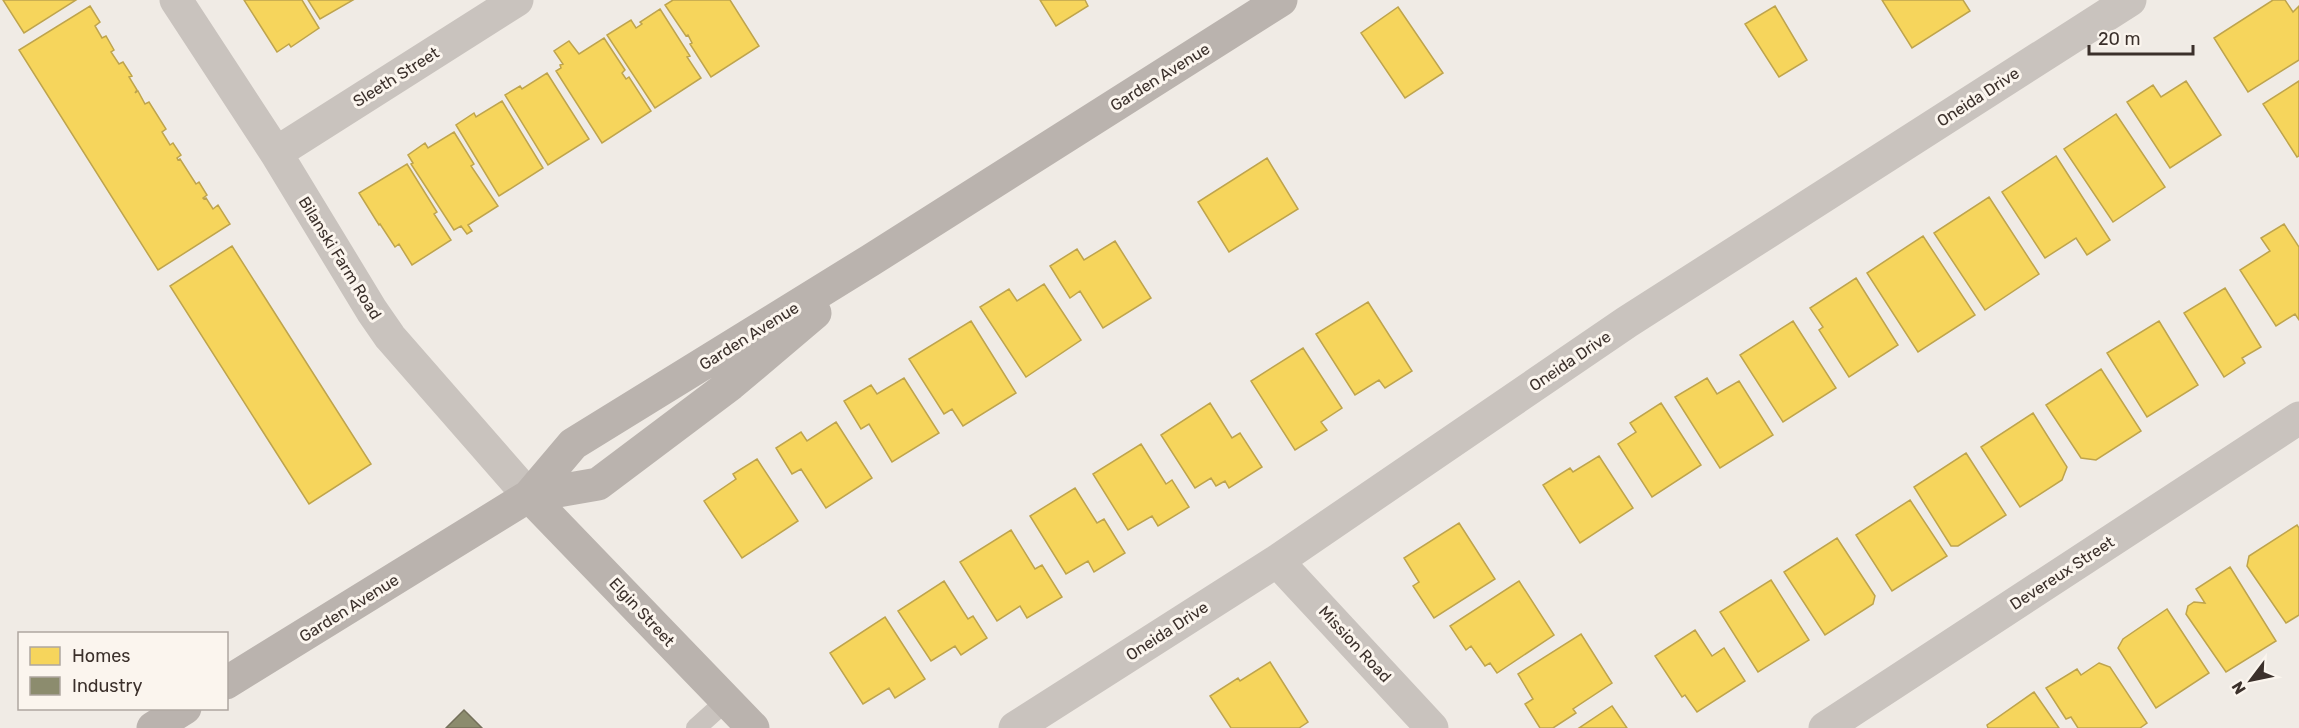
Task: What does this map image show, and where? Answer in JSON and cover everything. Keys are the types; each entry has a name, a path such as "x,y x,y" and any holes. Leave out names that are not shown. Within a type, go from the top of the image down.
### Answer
{"street":[{"name":"Bilanski Farm Road","path":"176,0 276,153 390,337 529,496"},
{"name":"Sleeth Street","path":"276,153 517,0"},
{"name":"Garden Avenue","path":"228,682 529,496 573,444 871,261 1281,0"},
{"name":"Oneida Drive","path":"1015,728 1277,561 1627,322 2130,0"},
{"path":"529,496 598,484 731,384 783,341 871,261"},
{"name":"Devereux Street","path":"1825,728 2299,418"},
{"name":"Elgin Street","path":"529,496 753,728"},
{"name":"Mission Road","path":"1277,561 1432,728"},
{"path":"153,728 182,710"}],"lane":[{"path":"696,728 726,701"}],"building: Homes":[{"path":"3,0 76,0 24,33"},
{"path":"244,0 302,0 319,28 291,47 289,44 277,52"},
{"path":"308,0 353,0 320,19"},
{"path":"673,0 730,0 759,46 711,77 690,44 692,43 688,35 686,36 665,5"},
{"path":"1040,0 1085,0 1088,6 1056,26"},
{"path":"1882,0 1963,0 1970,11 1912,48"},
{"path":"2273,0 2285,0 2293,12 2299,6 2299,60 2248,92 2214,38"},
{"path":"90,6 100,22 95,26 102,38 106,36 114,50 111,52 119,64 123,62 132,76 129,77 137,90 135,93 138,91 145,104 149,102 166,129 162,132 170,145 173,143 181,155 177,158 178,160 180,159 196,184 199,182 207,195 203,198 206,198 213,209 218,205 230,224 158,270 19,50"},
{"path":"1775,6 1807,60 1779,77 1745,24"},
{"path":"1398,7 1443,73 1405,98 1361,33"},
{"path":"660,9 701,78 655,108 607,35 631,20 636,28 642,24 640,22"},
{"path":"604,38 625,70 622,73 626,79 629,77 651,111 602,143 556,71 563,64 554,51 569,41 579,54"},
{"path":"547,73 589,139 548,165 505,95 520,86 522,89"},
{"path":"2186,81 2221,135 2170,168 2127,102 2153,85 2161,97"},
{"path":"2299,81 2299,156 2297,157 2263,104"},
{"path":"502,101 543,168 499,196 456,125 474,113 476,117"},
{"path":"2116,114 2165,187 2113,222 2064,149"},
{"path":"454,132 474,164 471,166 498,206 468,225 472,231 467,234 461,226 454,230 411,164 413,163 408,155 425,143 428,148"},
{"path":"2056,156 2110,240 2087,255 2076,238 2045,258 2002,192"},
{"path":"1267,158 1298,209 1229,252 1198,202"},
{"path":"407,164 437,212 434,214 451,240 412,265 399,244 395,247 359,193"},
{"path":"1989,197 2039,274 1985,310 1934,233"},
{"path":"2284,224 2299,247 2299,320 2295,314 2276,326 2240,270 2270,251 2261,238"},
{"path":"1923,236 1975,315 1918,352 1867,273"},
{"path":"1115,241 1151,298 1103,328 1080,291 1070,298 1050,266 1077,249 1084,260"},
{"path":"232,246 371,464 309,504 170,286"},
{"path":"1856,278 1898,345 1849,377 1819,330 1823,327 1810,308"},
{"path":"1044,284 1081,340 1026,377 980,307 1009,289 1017,301"},
{"path":"2225,288 2261,347 2242,358 2245,363 2224,377 2184,313"},
{"path":"1368,302 1412,371 1385,388 1379,380 1355,395 1316,334"},
{"path":"971,321 1016,393 963,426 952,409 944,414 909,359"},
{"path":"1793,321 1836,388 1783,422 1740,355"},
{"path":"2159,321 2198,385 2147,417 2107,353"},
{"path":"1303,348 1342,408 1321,422 1327,430 1295,450 1251,381"},
{"path":"2101,369 2141,431 2096,460 2081,458 2046,405"},
{"path":"904,378 939,433 892,462 869,424 861,429 844,401 871,385 877,394"},
{"path":"1707,378 1717,394 1739,381 1773,435 1720,468 1675,397"},
{"path":"1210,403 1232,438 1240,433 1262,467 1229,488 1225,481 1216,486 1211,478 1195,488 1161,435"},
{"path":"1661,403 1701,465 1652,497 1618,444 1636,432 1630,423"},
{"path":"2033,413 2067,467 2062,480 2020,507 1981,447"},
{"path":"836,422 872,478 826,508 801,469 792,474 776,448 801,432 807,441"},
{"path":"1141,444 1166,484 1172,480 1189,507 1158,526 1152,516 1128,530 1093,474"},
{"path":"1966,453 2006,515 1958,546 1951,546 1914,487"},
{"path":"1599,456 1633,508 1580,543 1543,485 1570,468 1573,472"},
{"path":"757,459 798,521 742,558 704,501 736,479 733,474"},
{"path":"1075,488 1097,523 1104,519 1125,553 1094,572 1088,561 1066,574 1030,516"},
{"path":"1910,500 1947,556 1892,591 1856,535"},
{"path":"1459,523 1495,579 1434,618 1413,586 1419,582 1404,558"},
{"path":"2297,525 2299,528 2299,615 2286,623 2247,566 2249,556"},
{"path":"1011,530 1035,569 1042,565 1062,597 1027,618 1020,606 997,621 960,562"},
{"path":"1837,538 1875,596 1873,604 1825,635 1784,572"},
{"path":"2230,567 2276,641 2226,672 2186,614 2188,606 2194,602 2205,603 2196,589"},
{"path":"1771,580 1809,640 1758,672 1720,612"},
{"path":"944,581 968,619 973,616 987,638 961,655 955,646 931,661 898,611"},
{"path":"1519,581 1554,635 1497,673 1490,663 1485,666 1471,646 1466,650 1450,626"},
{"path":"2167,609 2209,673 2156,708 2118,648 2123,639"},
{"path":"885,617 925,679 895,698 889,688 863,704 830,653"},
{"path":"1695,630 1712,656 1724,648 1745,681 1697,712 1685,695 1682,697 1655,656"},
{"path":"1581,634 1612,683 1573,709 1576,713 1553,728 1540,728 1525,704 1533,699 1518,674"},
{"path":"1270,662 1308,722 1299,728 1231,728 1210,696 1238,678 1240,681"},
{"path":"2099,663 2110,667 2147,723 2140,728 2078,728 2071,717 2066,719 2046,688 2077,669 2081,675"},
{"path":"2034,692 2059,728 1988,728 1987,725"},
{"path":"1612,706 1627,728 1579,728"}],"building: Industry":[{"path":"464,710 482,728 446,728"}]}
